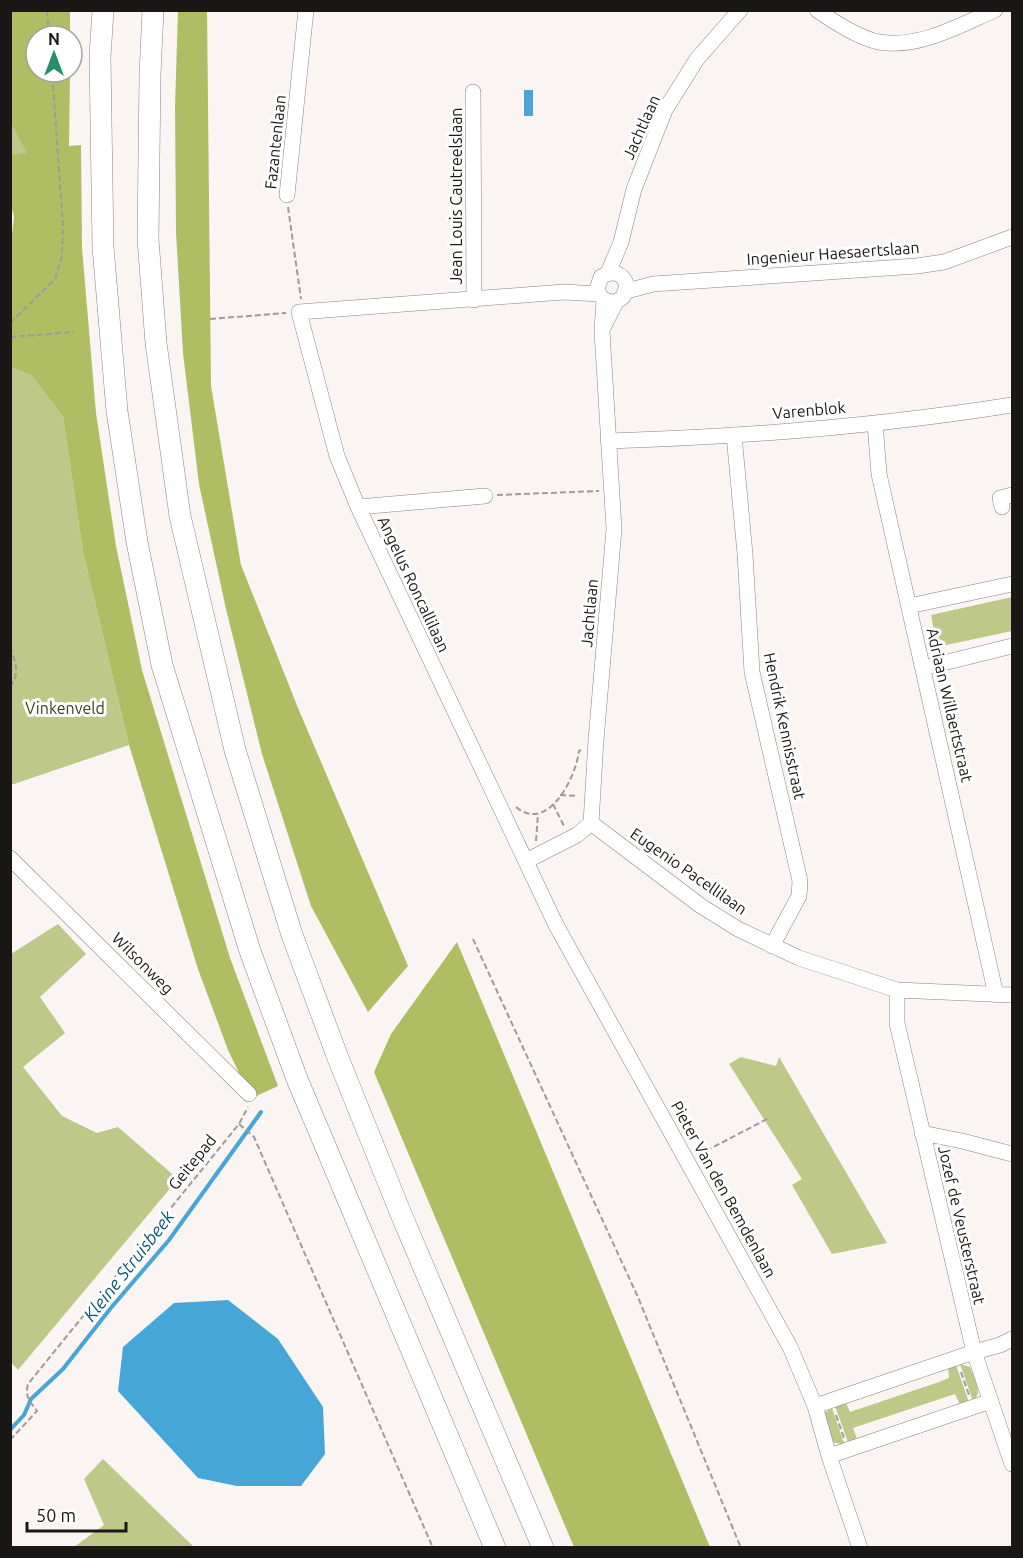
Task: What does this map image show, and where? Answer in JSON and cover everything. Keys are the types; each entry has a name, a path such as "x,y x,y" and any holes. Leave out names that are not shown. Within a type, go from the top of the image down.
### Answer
{"highway":[{"path":"93,10 100,57"},
{"path":"104,10 100,57 103,247 117,411 137,542 162,665 250,951 297,1079 495,1548"},
{"path":"153,10 148,239 156,343 180,516 235,750 292,935 338,1058 401,1214 543,1548"}],"street":[{"name":"Fazantenlaan","path":"287,195 306,10"},
{"name":"Jachtlaan","path":"591,823 614,530 602,331 634,189 665,110 697,60 740,10"},
{"path":"817,10 854,32 879,42 909,42 932,37 995,10"},
{"name":"Jean Louis Cautreelslaan","path":"473,92 474,300"},
{"name":"Ingenieur Haesaertslaan","path":"299,312 918,266 944,262 1012,237"},
{"name":"Angelus Roncallilaan","path":"299,312 337,456 358,507 531,859"},
{"name":"Varenblok","path":"608,441 734,435 875,423 1012,405"},
{"name":"Adriaan Willaertstraat","path":"875,423 879,474 996,995"},
{"name":"Hendrik Kennisstraat","path":"734,435 745,554 752,672 800,881 799,896 772,945"},
{"path":"358,507 485,496"},
{"path":"909,606 1012,584"},
{"path":"923,668 1012,646"},
{"path":"531,859 571,838 591,823"},
{"name":"Eugenio Pacellilaan","path":"591,823 701,906 738,929 808,961 897,990 1012,995"},
{"name":"Wilsonweg","path":"10,858 249,1094"},
{"name":"Pieter Van den Bemdenlaan","path":"531,859 556,925 790,1347 815,1406 860,1548"},
{"name":"Jozef de Veusterstraat","path":"897,990 897,1023 974,1352 1012,1464"},
{"path":"922,1134 962,1141 1012,1154"},
{"path":"815,1406 974,1352 1000,1346 1012,1339"},
{"path":"829,1456 991,1401"}],"path":[{"path":"10,324 55,279 62,256 63,225 53,84"},
{"name":"Fazantenlaan","path":"287,195 302,302 299,312"},
{"path":"210,320 299,312"},
{"path":"10,337 74,332"},
{"path":"485,496 613,490"},
{"path":"10,647 17,671 16,680 10,686"},
{"path":"515,806 522,812 538,814 553,804 574,771 579,751 596,740"},
{"path":"560,795 593,797"},
{"path":"553,804 571,838"},
{"path":"531,859 538,814"},
{"path":"473,939 637,1295 741,1548"},
{"name":"Geitepad","path":"10,1440 37,1411 27,1398 28,1384 239,1124 251,1102 249,1094"},
{"path":"688,1160 769,1118"},
{"path":"239,1124 254,1137 433,1548"},
{"path":"956,1358 973,1408"},
{"path":"831,1401 848,1450"}],"green space":[{"path":"11,11 70,11 70,24 24,24 24,84 70,84 69,146 81,145 82,248 96,413 116,546 142,670 230,958 278,1086 254,1097 245,1085 228,1050 198,969 129,745 83,552 63,417 31,375 11,368 10,254 14,216 11,206 11,155 27,153 11,124"},
{"path":"178,11 207,11 211,386 241,565 298,708 408,966 368,1012 311,906 262,754 226,609 199,484 183,353 176,232 175,107"},
{"path":"11,124 28,154 11,155"},
{"name":"Vinkenveld","path":"11,368 31,375 63,417 83,552 129,745 11,785"},
{"path":"1012,597 1012,631 937,647 931,615"},
{"path":"58,924 86,954 40,997 65,1033 23,1067 62,1116 97,1133 118,1127 178,1179 18,1370 10,1361 11,954"},
{"path":"457,942 710,1547 574,1547 374,1072 391,1034"},
{"path":"741,1057 776,1066 779,1057 887,1243 832,1254 792,1185 802,1179 729,1064"},
{"path":"960,1364 970,1367 976,1380 978,1393 973,1401"},
{"path":"956,1365 969,1402 960,1405 955,1394 853,1428 857,1439 848,1442 835,1406 846,1403 850,1412 939,1382 949,1378 948,1367"},
{"path":"832,1408 844,1443 841,1444 832,1442 824,1413"},
{"path":"103,1459 194,1547 74,1547 104,1525 84,1479"}],"water":[{"path":"524,90 533,90 533,116 524,116"},
{"path":"228,1300 278,1339 323,1407 325,1454 301,1486 237,1486 198,1478 118,1391 123,1347 174,1303"}],"waterway":[{"name":"Kleine Struisbeek","path":"10,1430 24,1415 31,1399 63,1369 169,1240 261,1112"}]}
